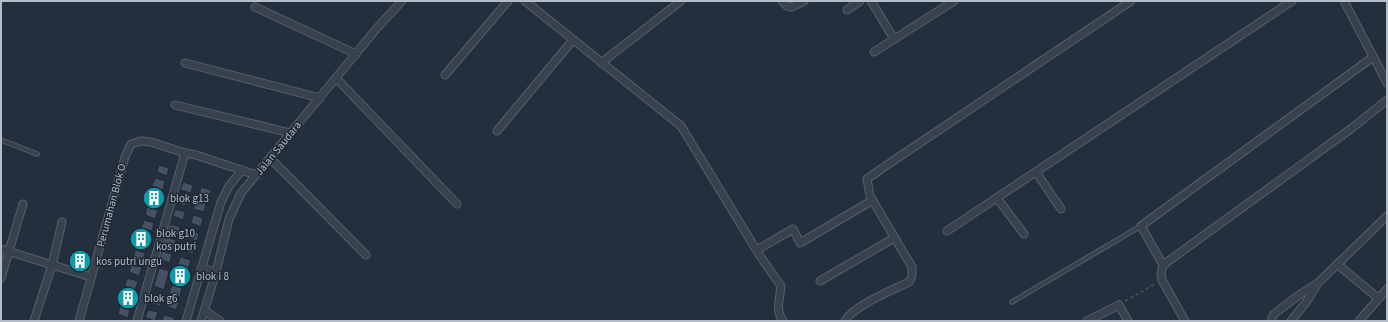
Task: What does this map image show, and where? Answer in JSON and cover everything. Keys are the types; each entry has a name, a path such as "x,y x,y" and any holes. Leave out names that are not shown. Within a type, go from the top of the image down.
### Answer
{"street":[{"name":"Jalan Saudara","path":"202,321 229,219 241,193 402,1"},
{"path":"445,76 508,1"},
{"path":"525,1 681,126 757,250 781,286 778,307 779,315 783,321"},
{"path":"601,63 681,1"},
{"path":"782,1 787,6 792,7 804,1"},
{"path":"847,10 860,1"},
{"path":"871,1 894,39"},
{"path":"874,52 954,1"},
{"path":"846,321 848,316 856,309 909,282 912,276 912,267 873,200 867,185 867,179 893,160 1131,1"},
{"path":"947,231 1292,1"},
{"path":"1344,1 1387,84"},
{"path":"255,7 356,54"},
{"path":"497,131 573,40"},
{"path":"1163,265 1141,226 1373,57"},
{"path":"185,63 320,98"},
{"path":"336,78 457,204"},
{"path":"1185,321 1162,280 1161,274 1163,265 1352,128 1387,100"},
{"path":"175,105 290,133"},
{"name":"Perumahan Blok O","path":"79,321 125,157 131,144 141,141 185,153"},
{"path":"137,321 185,153 196,155 256,175"},
{"path":"270,158 366,255"},
{"path":"186,321 221,202 229,186 242,170"},
{"path":"1036,172 1061,209"},
{"path":"997,198 1024,234"},
{"path":"757,250 793,229 800,244 873,200"},
{"path":"1,278 10,252 23,204"},
{"path":"1272,321 1274,314 1318,283 1387,216"},
{"path":"34,321 52,265 62,222"},
{"path":"820,281 894,238"},
{"path":"1,249 91,277"},
{"path":"1338,264 1378,298"},
{"path":"201,268 216,272"},
{"path":"1291,321 1307,301 1318,283"},
{"path":"1359,321 1387,289"},
{"path":"1087,321 1119,305 1128,321"},
{"path":"205,311 220,321"}],"lane":[{"path":"1,140 37,154"},
{"path":"1012,302 1141,226"}],"path":[{"path":"1119,305 1162,280"}],"building":[{"path":"159,165 169,168 167,176 157,172"},
{"path":"155,178 165,181 163,190 152,186"},
{"path":"183,182 193,185 191,193 180,190"},
{"path":"201,187 211,190 209,199 199,195"},
{"name":"blok g13","path":"151,192 161,195 158,204 148,200"},
{"path":"178,195 188,198 185,206 175,202"},
{"path":"196,201 206,204 204,212 193,209"},
{"path":"147,207 158,210 155,219 145,215"},
{"path":"175,209 185,212 183,220 173,216"},
{"path":"193,215 203,218 201,227 191,223"},
{"path":"144,220 154,223 152,231 141,228"},
{"path":"170,224 180,227 178,235 167,232"},
{"path":"189,230 199,233 197,241 186,237"},
{"name":"blok g10 kos putri","path":"135,235 149,236 146,246 133,242"},
{"path":"166,237 176,240 174,249 163,245"},
{"path":"185,242 195,245 193,254 182,250"},
{"path":"135,250 145,253 143,262 133,258"},
{"name":"kos putri ungu","path":"76,251 89,255 84,273 70,268"},
{"path":"162,251 172,254 170,263 159,259"},
{"path":"180,257 191,260 188,269 178,265"},
{"path":"131,265 142,267 139,276 129,272"},
{"path":"159,268 169,271 164,290 154,286"},
{"name":"blok i 8","path":"176,271 186,274 184,283 174,279"},
{"path":"127,278 138,281 135,290 125,286"},
{"path":"172,285 182,288 180,297 169,293"},
{"name":"blok g6","path":"124,292 134,295 132,304 121,300"},
{"path":"152,295 162,298 160,306 149,303"},
{"path":"168,299 179,302 176,310 166,306"},
{"path":"120,306 130,309 128,318 118,314"},
{"path":"148,310 158,312 155,321 145,317"},
{"path":"164,315 175,318 174,321 162,321"}],"place":[{"name":"blok g13","path":"154,198"},
{"name":"blok g10 kos putri","path":"141,239"},
{"name":"kos putri ungu","path":"80,261"},
{"name":"blok i 8","path":"180,276"},
{"name":"blok g6","path":"128,298"}]}
